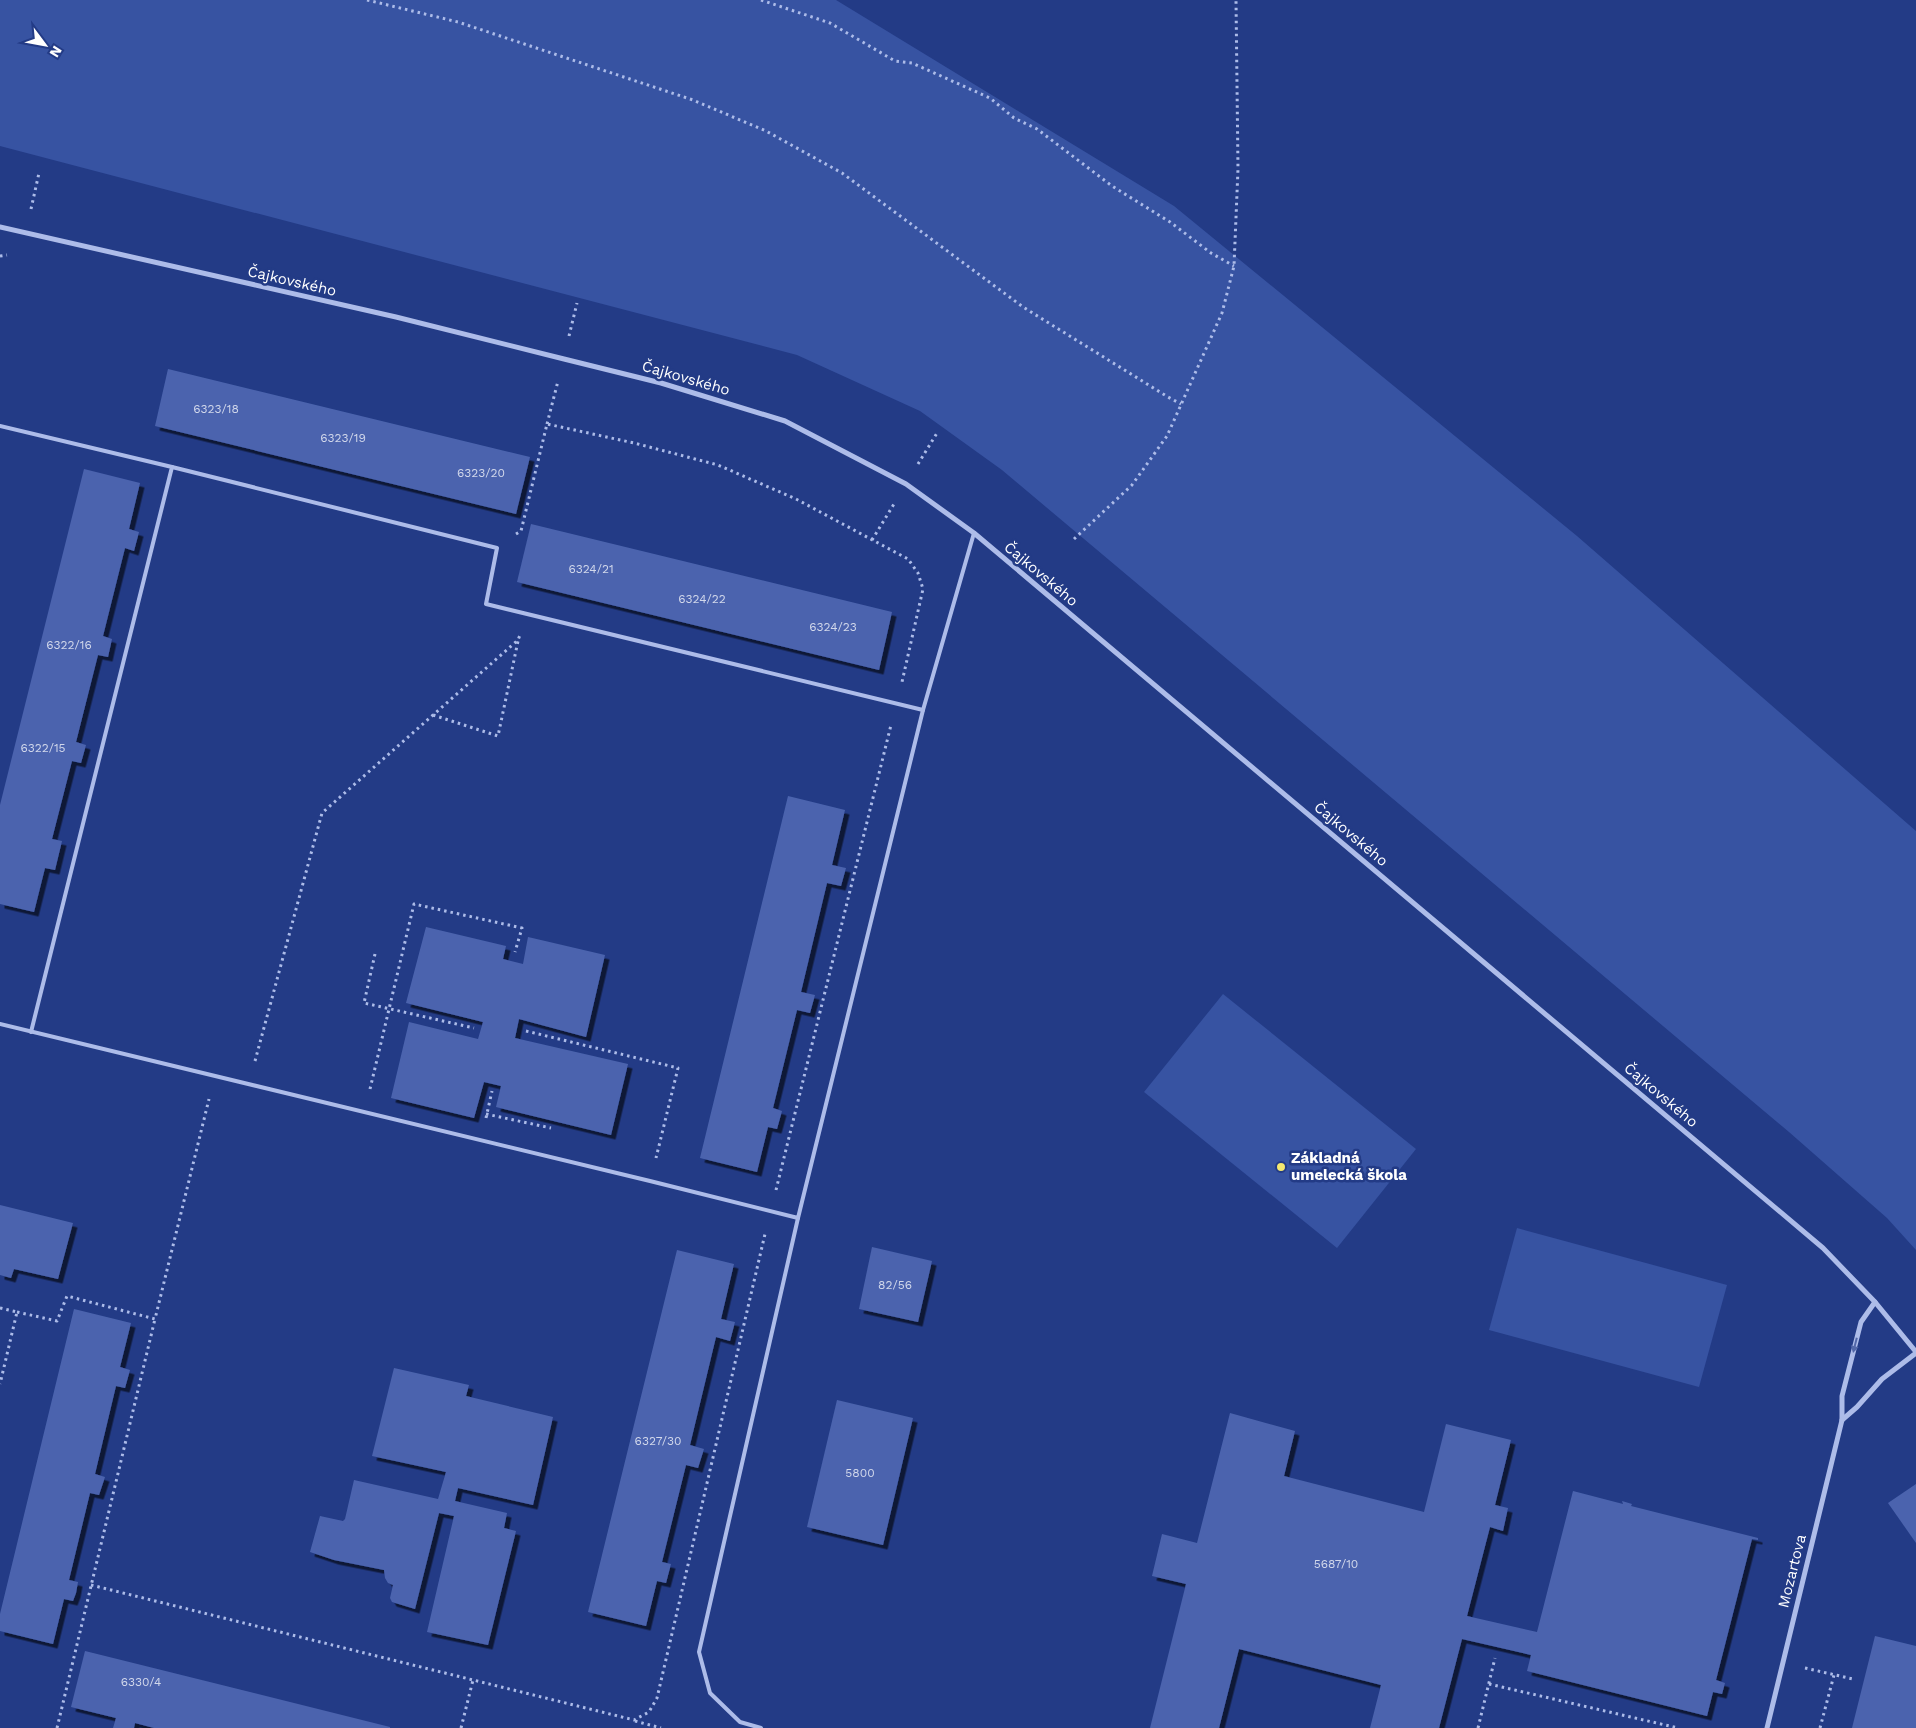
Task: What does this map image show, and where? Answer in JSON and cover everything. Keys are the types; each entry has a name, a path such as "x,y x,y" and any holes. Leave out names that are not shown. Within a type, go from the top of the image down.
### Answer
{"street":[{"name":"Čajkovského","path":"0,227 396,317 661,383 785,421 906,484 974,533 1823,1248 1875,1302 1916,1352"},
{"name":"Mozartova","path":"1767,1728 1842,1420 1842,1396 1861,1322 1875,1302"},
{"path":"1842,1420 1857,1407 1882,1379 1916,1352"}],"lane":[{"path":"0,426 172,466 497,548 486,604 923,710"},
{"path":"31,1032 172,466"},
{"path":"761,1728 740,1722 710,1694 699,1652 798,1218 923,710 974,533"},
{"path":"0,1024 361,1110 798,1218"}],"path":[{"path":"368,0 458,22 693,100 766,131 842,172 1023,307 1168,398 1181,404"},
{"path":"761,0 830,23 895,61 912,63 990,98 1014,118 1037,129 1112,186 1170,222 1211,253 1234,266"},
{"path":"1074,539 1132,485 1167,436 1222,313 1234,266 1238,170 1236,0"},
{"path":"497,548 521,531 547,424 634,443 718,465 796,500 908,559 918,573 923,590 771,1212 657,1698 649,1712 634,1720"},
{"path":"434,715 498,736 518,640 526,613"},
{"path":"249,1083 322,813 518,640"},
{"path":"361,1110 367,1099 414,904 522,928 515,952"},
{"path":"375,954 364,1004 474,1028"},
{"path":"526,1031 678,1068 650,1181"},
{"path":"57,1728 214,1076"},
{"path":"486,1114 551,1128"},
{"path":"0,1308 57,1321 67,1296 155,1319"},
{"path":"0,1384 17,1312"},
{"path":"91,1585 661,1728"},
{"path":"1478,1728 1495,1658"},
{"path":"1801,1667 1854,1679"},
{"path":"1820,1728 1834,1675"},
{"path":"461,1728 473,1680"},
{"path":"1489,1684 1678,1728"}],"shaded area":[{"path":"0,0 836,0 1174,206 1577,536 1916,831 1916,1250 1887,1218 1789,1132 1002,470 920,411 797,355 0,146"},
{"path":"1223,994 1416,1149 1337,1248 1144,1092"},
{"path":"1517,1228 1727,1285 1699,1387 1489,1330"}],"building":[{"path":"168,369 530,457 516,514 155,426"},
{"path":"84,469 140,483 129,529 139,532 134,551 125,548 103,636 112,639 108,657 98,655 76,742 86,745 81,763 72,761 52,839 62,841 55,870 45,868 34,912 0,904 0,805"},
{"path":"531,524 892,612 879,670 517,582"},
{"path":"788,796 845,810 832,865 846,868 841,886 827,883 801,992 815,995 810,1013 797,1010 773,1108 782,1111 777,1129 768,1127 757,1172 700,1158"},
{"path":"426,927 506,946 503,959 523,964 528,937 605,955 586,1037 519,1019 515,1038 628,1064 611,1135 496,1107 501,1086 484,1082 474,1118 391,1098 409,1022 478,1039 483,1022 406,1003"},
{"path":"0,1205 73,1223 58,1279 14,1269 11,1278 0,1275"},
{"path":"872,1247 932,1261 918,1322 859,1309"},
{"path":"677,1250 734,1264 721,1319 735,1322 730,1341 716,1337 690,1445 704,1449 698,1468 686,1465 662,1562 671,1564 666,1583 657,1581 646,1626 588,1612"},
{"path":"74,1309 131,1323 120,1367 130,1370 125,1388 116,1386 95,1474 105,1477 99,1495 90,1493 69,1580 78,1582 76,1593 73,1601 64,1599 53,1644 0,1631 0,1614"},
{"path":"394,1368 469,1385 466,1396 553,1417 533,1505 458,1488 455,1501 507,1513 504,1528 516,1531 488,1645 427,1632 454,1516 439,1513 415,1609 392,1602 390,1598 393,1585 388,1583 385,1578 384,1570 334,1560 310,1552 320,1516 343,1521 345,1519 354,1480 438,1499 446,1472 372,1456"},
{"path":"837,1400 913,1418 883,1545 807,1527"},
{"path":"1230,1413 1295,1431 1284,1476 1424,1512 1446,1424 1511,1440 1495,1505 1508,1508 1503,1531 1490,1527 1467,1616 1537,1632 1573,1491 1623,1504 1622,1501 1632,1504 1631,1506 1758,1538 1758,1540 1752,1539 1716,1680 1725,1683 1722,1694 1713,1692 1707,1716 1527,1671 1531,1655 1462,1639 1439,1728 1370,1728 1381,1685 1239,1649 1219,1728 1150,1728 1186,1584 1152,1576 1162,1534 1197,1543"},
{"path":"1916,1484 1916,1543 1888,1503"},
{"path":"1875,1636 1916,1646 1916,1728 1852,1728"},
{"path":"85,1651 390,1728 154,1728 135,1723 134,1728 113,1728 116,1718 71,1707"}],"place":[{"name":"Základná umelecká škola","path":"1281,1167"}]}
